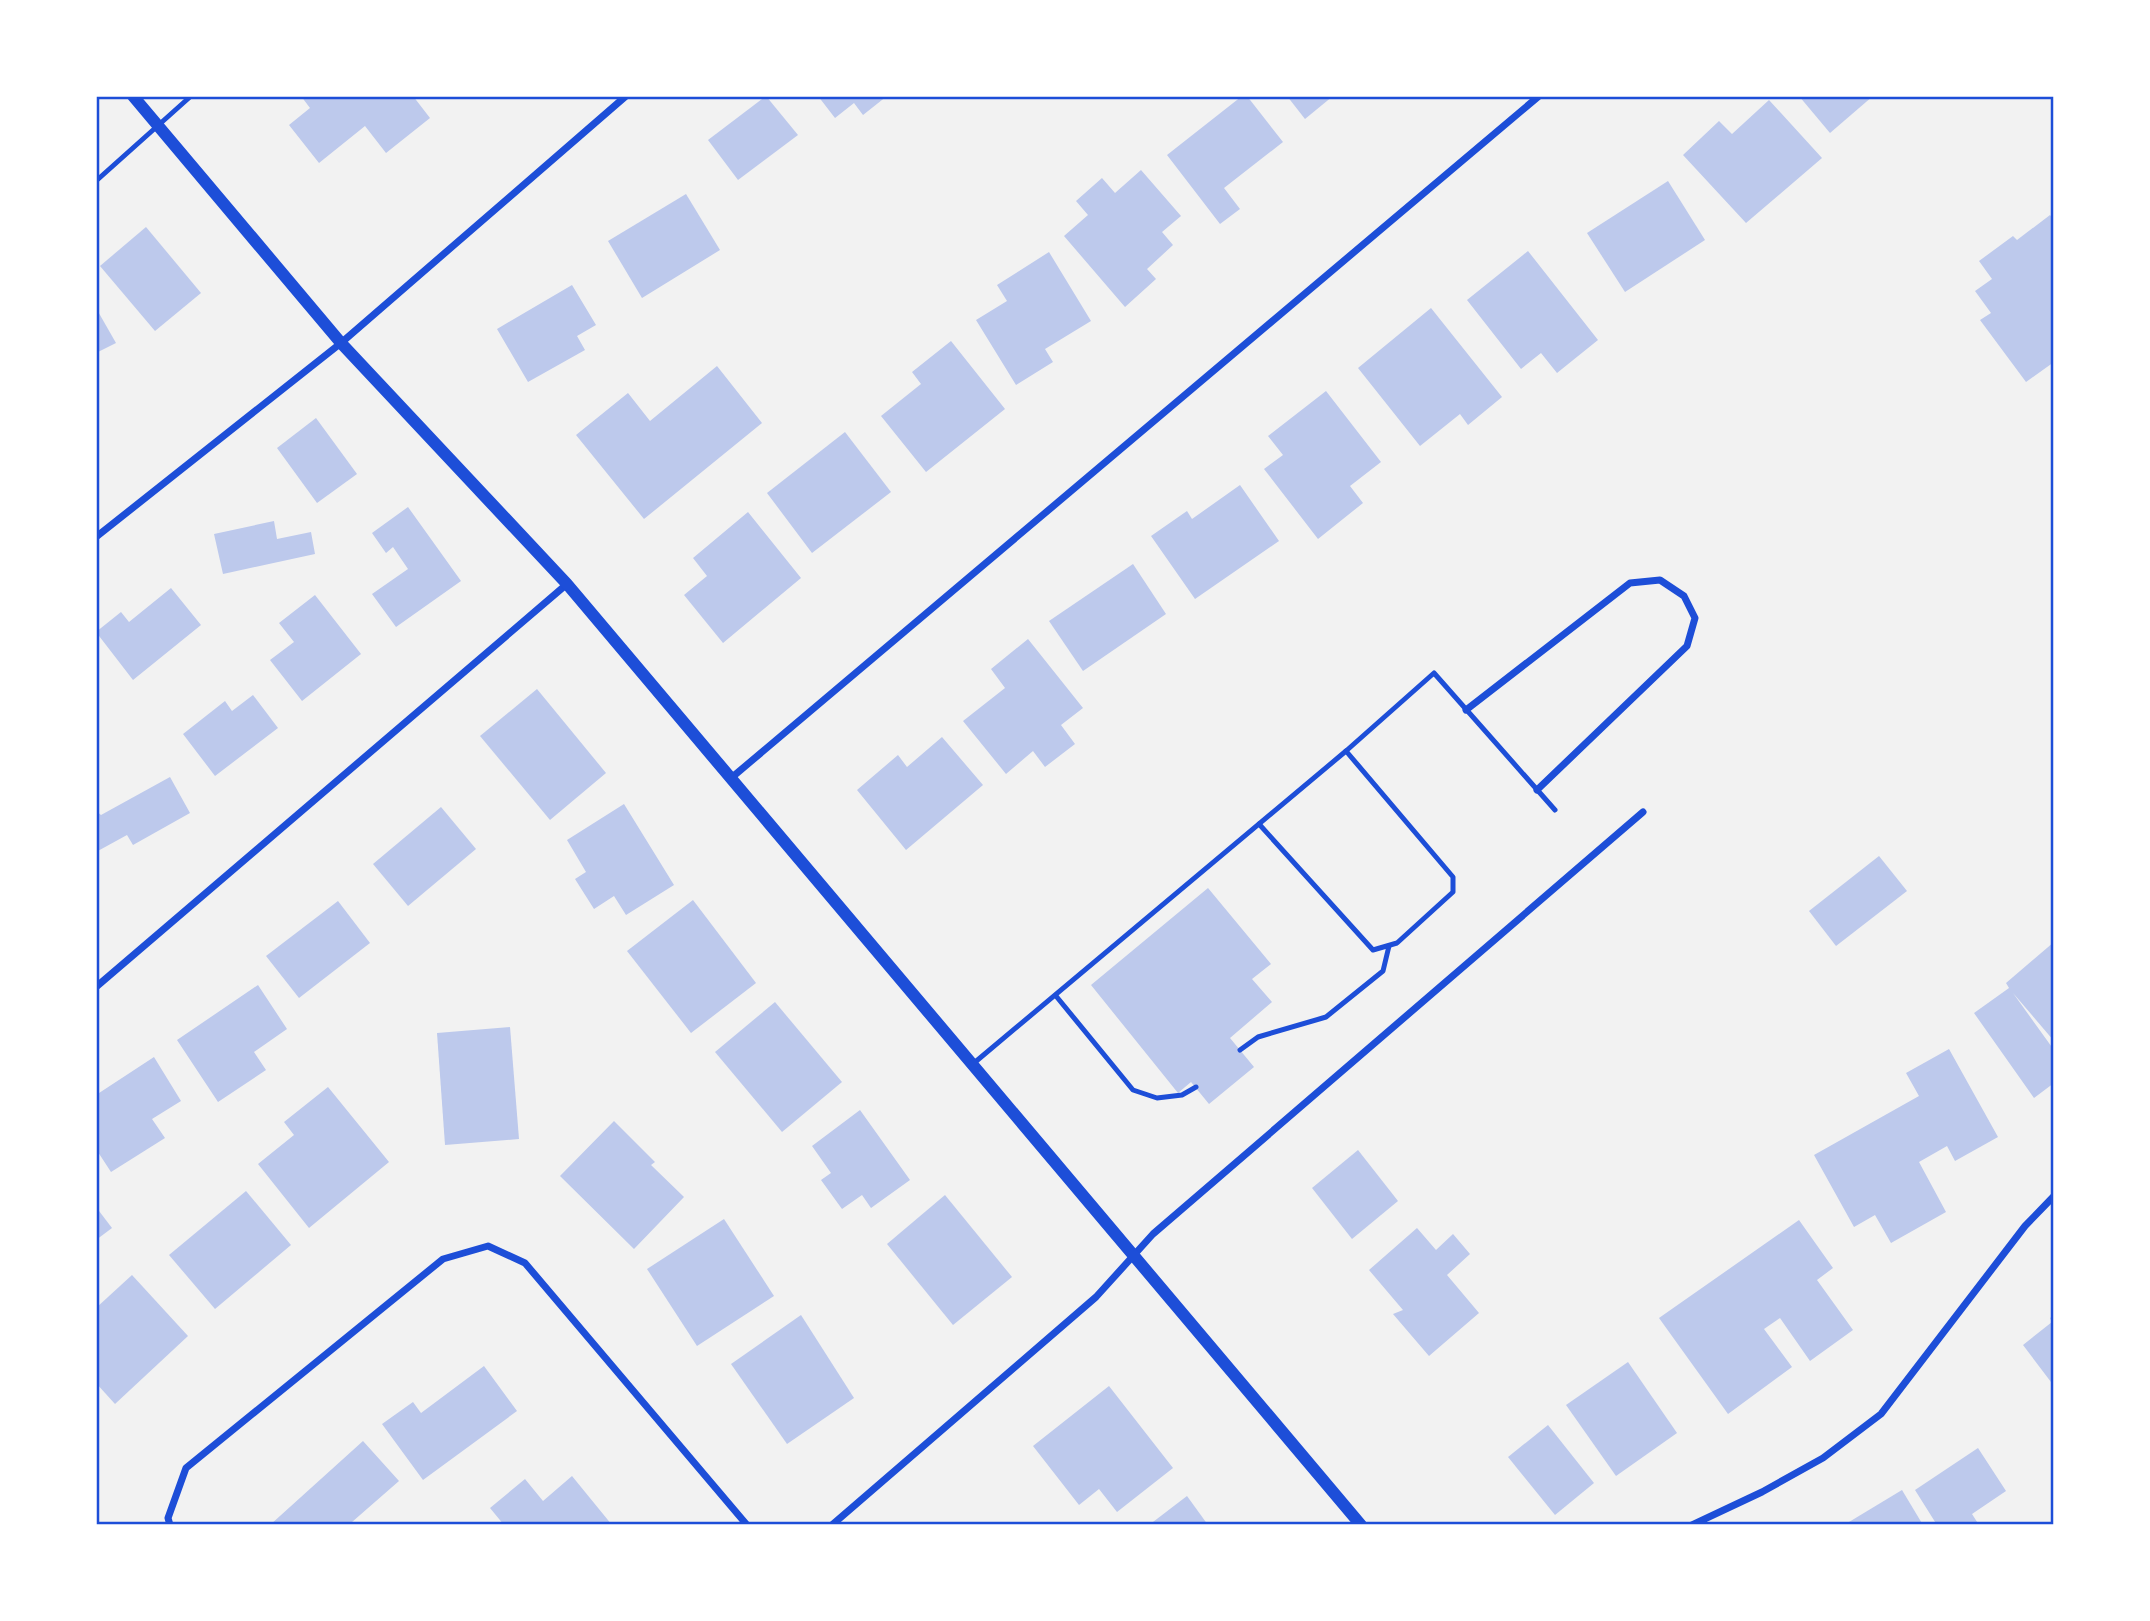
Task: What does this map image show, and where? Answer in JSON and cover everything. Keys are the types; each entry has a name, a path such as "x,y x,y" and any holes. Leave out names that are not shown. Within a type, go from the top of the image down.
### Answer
{"street":[{"path":"133,96 341,343 567,584 1361,1525"},
{"path":"96,537 341,343 626,96"},
{"path":"730,779 1539,96"},
{"path":"1466,710 1630,583 1660,580 1684,596 1695,618 1687,646 1537,790"},
{"path":"96,987 567,584"},
{"path":"832,1525 1096,1297 1153,1234 1643,812"},
{"path":"1692,1525 1762,1492 1823,1458 1881,1414 2025,1226 2054,1196"},
{"path":"170,1525 168,1518 186,1468 443,1259 488,1246 525,1263 747,1525"}],"lane":[{"path":"96,181 191,96"},
{"path":"971,1066 1346,751 1434,673 1555,810"},
{"path":"1259,824 1373,950 1397,943 1453,892 1453,877 1346,751"},
{"path":"1240,1050 1258,1037 1326,1017 1383,971 1390,946"},
{"path":"1056,996 1133,1090 1157,1098 1182,1095 1196,1087"}],"building":[{"path":"301,96 413,96 430,118 386,153 365,126 319,163 289,125 310,108"},
{"path":"766,96 798,135 738,180 708,140"},
{"path":"818,96 887,96 863,115 854,103 835,118"},
{"path":"1242,96 1247,96 1283,142 1224,188 1240,209 1220,224 1167,155"},
{"path":"1287,96 1333,96 1305,119"},
{"path":"1799,96 1873,96 1830,133"},
{"path":"1769,100 1822,158 1746,223 1683,155 1719,121 1732,134"},
{"path":"1141,170 1181,216 1162,232 1173,245 1147,269 1156,279 1125,307 1064,236 1088,215 1076,201 1102,178 1115,193"},
{"path":"1668,181 1705,240 1625,292 1587,233"},
{"path":"686,194 720,250 642,298 608,241"},
{"path":"2050,215 2054,220 2054,362 2026,382 1980,320 1991,313 1975,291 1992,279 1979,261 2013,236 2017,240"},
{"path":"146,227 201,293 155,331 100,266"},
{"path":"1528,251 1598,340 1557,373 1541,353 1521,369 1467,300"},
{"path":"1049,252 1091,321 1045,349 1053,362 1016,385 976,320 1007,301 997,285"},
{"path":"572,285 596,325 577,336 585,350 528,382 497,329"},
{"path":"96,308 116,343 96,353"},
{"path":"1431,308 1502,397 1468,425 1460,414 1420,446 1358,368"},
{"path":"951,341 1005,409 926,472 881,416 921,384 912,372"},
{"path":"717,366 762,423 644,519 576,435 628,393 650,421"},
{"path":"1326,391 1381,462 1350,486 1363,503 1318,539 1264,469 1283,455 1268,436"},
{"path":"316,418 357,474 317,503 277,448"},
{"path":"845,432 891,492 812,553 767,493"},
{"path":"1240,485 1279,541 1195,599 1151,536 1187,511 1192,519"},
{"path":"408,507 461,581 396,627 372,594 408,569 393,547 386,553 372,533"},
{"path":"748,512 801,578 723,643 684,595 707,576 693,558"},
{"path":"274,521 277,539 311,532 315,554 223,574 214,534"},
{"path":"1133,564 1166,614 1083,671 1049,621"},
{"path":"171,588 201,625 133,680 96,632 121,612 129,622"},
{"path":"315,595 361,654 302,701 270,660 294,642 279,623"},
{"path":"1028,639 1083,708 1061,725 1075,744 1045,767 1033,751 1006,774 963,721 1005,688 991,669"},
{"path":"537,689 606,773 550,820 480,736"},
{"path":"253,695 278,728 215,776 183,734 225,701 232,711"},
{"path":"942,737 983,785 906,850 857,790 898,755 907,767"},
{"path":"170,777 190,813 133,845 127,835 96,852 96,811 101,815"},
{"path":"624,804 674,885 626,915 614,896 594,909 575,879 586,872 567,840"},
{"path":"441,807 476,849 408,906 373,864"},
{"path":"1879,856 1907,891 1836,946 1809,911"},
{"path":"1208,888 1271,964 1252,979 1272,1002 1230,1038 1254,1067 1209,1104 1191,1082 1178,1093 1091,985"},
{"path":"693,900 756,983 691,1033 627,951"},
{"path":"338,901 370,943 299,998 266,956"},
{"path":"2054,942 2054,1041 2013,993 2054,1050 2054,1083 2034,1098 1974,1013 2009,988 2006,983"},
{"path":"258,985 287,1029 254,1052 266,1070 218,1102 177,1040"},
{"path":"775,1002 842,1082 782,1132 715,1052"},
{"path":"510,1027 519,1139 445,1145 437,1033"},
{"path":"1949,1049 1998,1137 1955,1161 1947,1146 1919,1162 1946,1212 1891,1243 1875,1215 1854,1227 1814,1155 1919,1096 1906,1073"},
{"path":"154,1057 181,1101 152,1119 165,1138 111,1172 96,1149 96,1095"},
{"path":"328,1087 389,1162 309,1228 258,1164 294,1135 284,1122"},
{"path":"860,1110 910,1180 871,1208 862,1195 842,1209 821,1180 831,1173 812,1146"},
{"path":"614,1121 655,1162 651,1165 684,1197 634,1249 560,1176"},
{"path":"1358,1150 1398,1201 1352,1239 1312,1188"},
{"path":"246,1191 291,1245 215,1309 169,1255"},
{"path":"945,1195 1012,1277 953,1325 887,1244"},
{"path":"96,1207 112,1228 96,1240"},
{"path":"724,1219 774,1296 697,1346 647,1269"},
{"path":"1799,1220 1833,1268 1817,1280 1853,1330 1810,1361 1780,1318 1764,1329 1792,1367 1728,1414 1659,1318"},
{"path":"1417,1228 1436,1250 1453,1234 1470,1254 1447,1275 1479,1313 1429,1356 1393,1314 1403,1310 1369,1270"},
{"path":"132,1275 188,1336 115,1404 96,1383 96,1308"},
{"path":"801,1315 854,1398 787,1444 731,1364"},
{"path":"2054,1315 2054,1386 2023,1345 2052,1322 2050,1318"},
{"path":"1628,1362 1677,1433 1616,1476 1566,1405"},
{"path":"484,1366 517,1411 423,1480 382,1424 413,1402 421,1413"},
{"path":"1109,1386 1173,1468 1117,1512 1099,1489 1079,1505 1033,1446"},
{"path":"1548,1425 1594,1483 1555,1515 1508,1457"},
{"path":"363,1441 399,1481 352,1522 354,1525 270,1525"},
{"path":"1978,1448 2006,1491 1972,1514 1979,1525 1937,1525 1915,1490"},
{"path":"572,1476 612,1525 504,1525 490,1508 525,1479 543,1501"},
{"path":"1902,1490 1923,1525 1844,1525"},
{"path":"1187,1496 1208,1525 1149,1525"}]}
